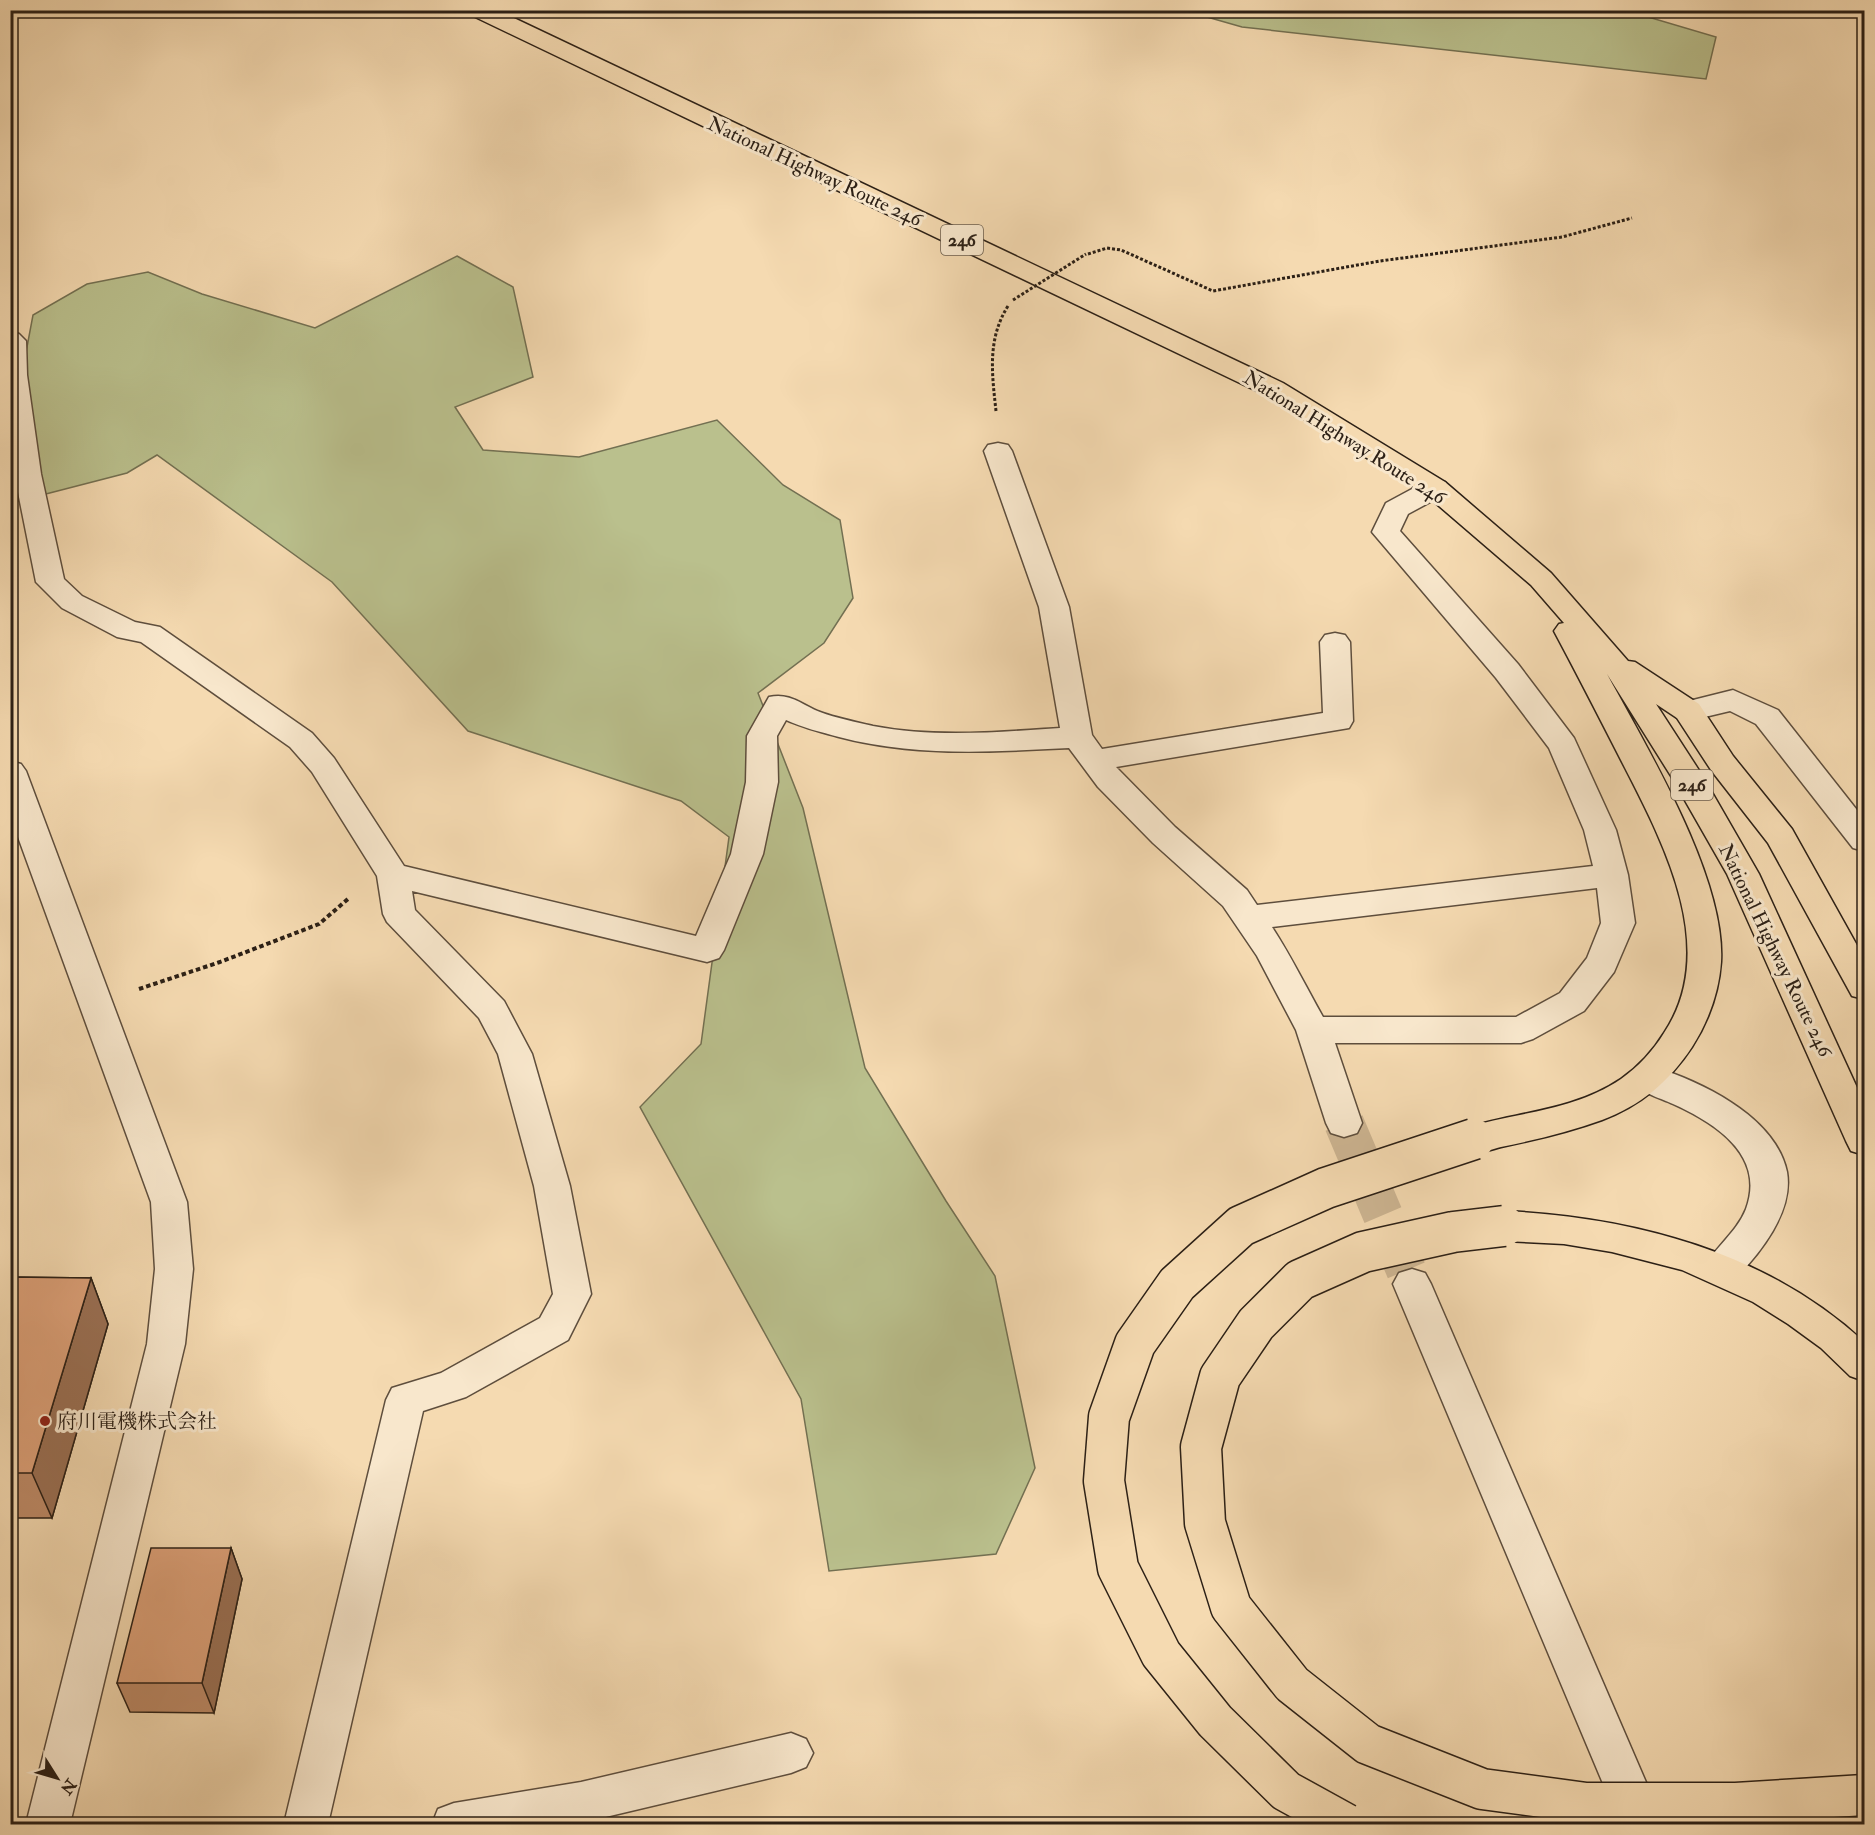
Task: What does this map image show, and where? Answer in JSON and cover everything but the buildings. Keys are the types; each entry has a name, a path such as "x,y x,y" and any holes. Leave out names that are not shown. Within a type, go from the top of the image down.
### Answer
{"highway":[{"name":"National Highway Route 246","path":"479,10 1274,389 1436,488 1540,579 1615,663 1686,775 1743,874 1864,1141"},
{"path":"1346,1824 1286,1791 1215,1721 1161,1654 1118,1568 1104,1481 1109,1416 1135,1344 1177,1284 1241,1226 1326,1188 1474,1139 1562,1120 1615,1100 1648,1078 1671,1053 1689,1022 1702,981 1704,939 1691,882 1670,825 1610,706 1540,579"},
{"path":"1615,663 1688,711 1722,763 1781,837 1864,987"},
{"path":"1864,1365 1849,1349 1793,1305 1722,1269 1638,1243 1571,1230 1504,1226 1453,1232 1363,1252 1300,1280 1256,1324 1220,1377 1201,1447 1204,1523 1231,1607 1292,1684 1368,1744 1482,1789 1586,1803 1736,1803 1864,1795"}],"street":[{"path":"10,339 13,341 14,375 27,474 50,582 72,602 127,630 150,634 301,740 323,765 389,869 399,914 492,1010 515,1054 552,1186 572,1294 554,1329 452,1386 405,1400 306,1824"},
{"path":"998,451 1054,607 1086,749 1109,780 1164,835 1235,898 1249,918 1272,953 1282,976 1313,1030 1344,1123"},
{"path":"1313,1030 1521,1030 1572,1002 1602,963 1618,923 1611,875 1600,830 1563,745 1507,671 1386,532 1396,509 1436,488"},
{"path":"389,869 707,950 747,854 762,782 762,736 780,704 809,719 874,736 924,742 995,742 1086,749 1338,721 1335,642"},
{"path":"1688,711 1733,700 1767,717 1864,840"},
{"path":"10,771 169,1202 174,1269 166,1344 48,1824"},
{"path":"1249,918 1611,875"},
{"path":"1648,1078 1700,1101 1735,1123 1758,1147 1768,1167 1768,1196 1754,1230 1722,1269"},
{"path":"1412,1284 1642,1824"},
{"path":"454,1824 502,1818 646,1789 791,1753"}],"path":[{"path":"998,451 991,342 1001,314 1013,300 1086,254 1107,248 1121,250 1213,291 1380,261 1562,237 1632,218"},
{"path":"97,1003 220,962 319,924 389,869"}],"green space":[{"path":"1186,11 1628,11 1716,37 1706,79 1242,27"},
{"path":"457,256 513,287 533,377 455,407 483,450 579,457 717,420 783,485 840,520 853,598 824,643 758,693 803,808 865,1068 946,1201 995,1276 1035,1468 996,1554 829,1571 801,1399 640,1107 701,1044 729,837 681,801 468,731 332,582 157,455 127,473 11,503 11,432 33,315 87,284 148,272 202,294 315,328"}],"tunnel":[{"path":"1344,1123 1412,1284"}],"place":[{"name":"府川電機株式会社","path":"45,1421"}]}
